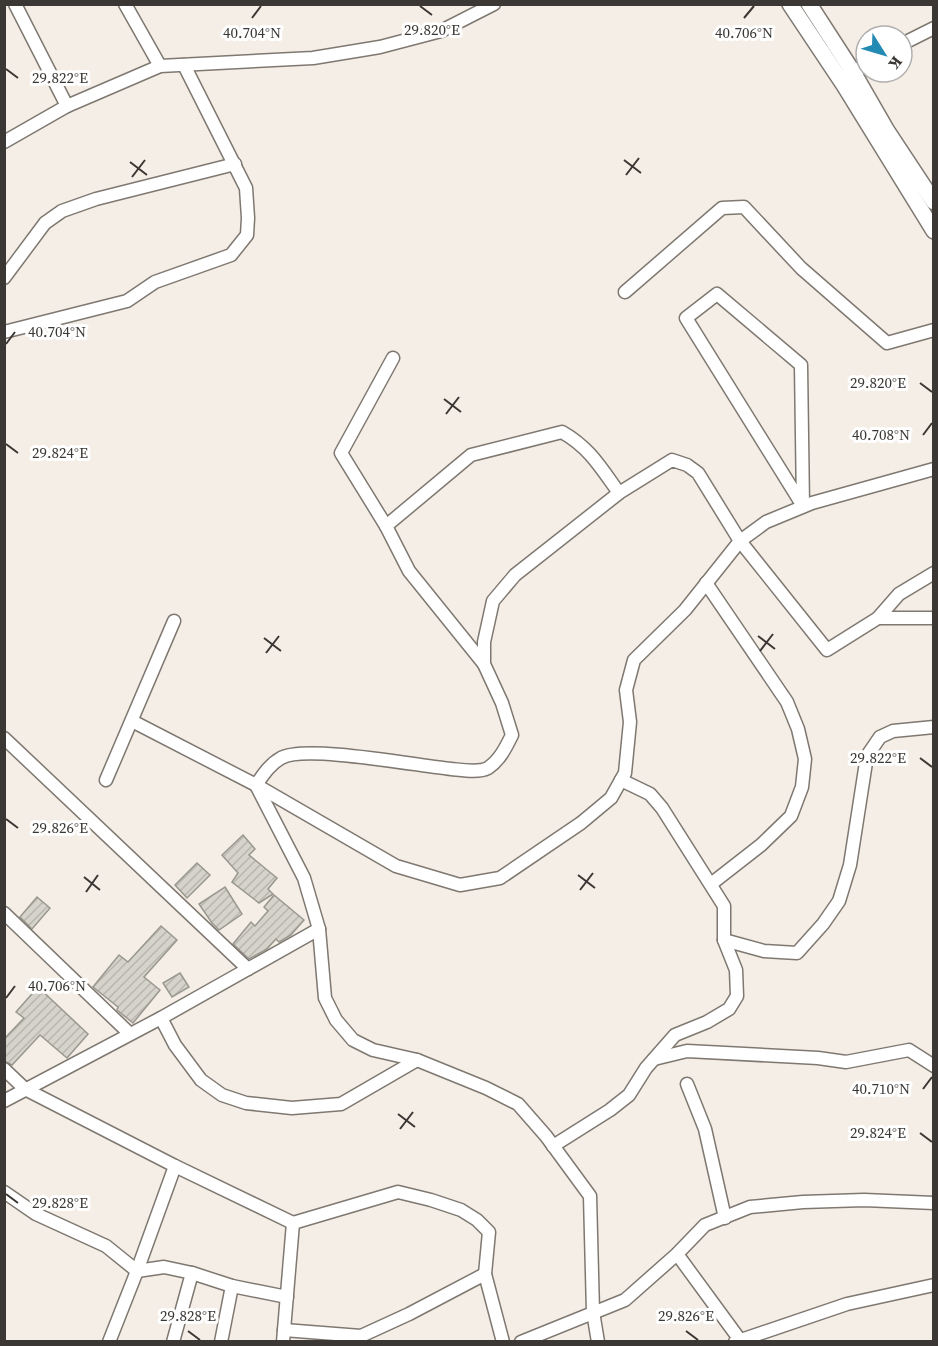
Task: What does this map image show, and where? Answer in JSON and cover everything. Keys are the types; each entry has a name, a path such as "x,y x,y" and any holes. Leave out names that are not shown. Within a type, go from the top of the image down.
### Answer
{"main road":[{"path":"790,4 853,72 933,231"},
{"path":"809,4 853,72 886,131 933,202"}],"street":[{"path":"15,4 67,106"},
{"path":"125,4 160,66"},
{"path":"4,142 67,106 160,66 313,58 380,47 441,31 494,4"},
{"path":"914,38 933,28"},
{"path":"4,332 127,300 155,282 231,255 246,235 248,218 246,188 183,65"},
{"path":"4,278 45,223 62,211 96,199 235,164"},
{"path":"625,292 722,207 744,207 801,268 887,343 933,330"},
{"path":"717,294 801,365 803,506 686,318 717,294"},
{"path":"256,785 266,770 282,757 303,753 387,760 467,771 486,769 503,754 512,735 502,703 484,664 409,571 386,526 341,453 393,358"},
{"path":"386,526 471,455 562,432 579,442 595,459 619,493"},
{"path":"484,664 484,642 494,602 515,575 619,493 672,460 687,465 698,473 740,541 827,650 878,618 899,594 933,573"},
{"path":"132,721 256,785 396,866 460,885 500,878 581,823 611,798 626,774 630,723 627,690 634,660 685,610 740,541 766,522 803,506 933,469"},
{"path":"706,583 787,702 798,729 805,759 802,787 791,816 761,845 711,884"},
{"path":"878,618 933,618"},
{"path":"106,780 174,621"},
{"path":"724,940 764,951 797,953 823,924 839,901 850,864 867,756 880,737 892,730 933,727"},
{"path":"4,738 248,969"},
{"path":"553,1146 610,1110 629,1095 653,1060 675,1035 707,1022 729,1009 737,996 736,970 724,940 724,906 662,808 650,794 621,780"},
{"path":"256,785 304,878 319,929 325,998 336,1020 353,1040 373,1050 417,1060 486,1088 518,1104 590,1196 593,1312 598,1341"},
{"path":"4,913 129,1033"},
{"path":"4,1101 161,1018 319,929"},
{"path":"161,1018 175,1046 201,1080 222,1095 246,1103 292,1108 341,1104 417,1060"},
{"path":"653,1060 687,1051 818,1058 846,1062 909,1050 933,1066"},
{"path":"4,1069 26,1089 175,1166 293,1223 398,1192 461,1210 477,1220 489,1232 485,1274 503,1341"},
{"path":"687,1084 705,1129 725,1218"},
{"path":"109,1341 175,1166"},
{"path":"4,1192 36,1214 106,1246 137,1271 164,1267 232,1286 287,1297"},
{"path":"521,1341 626,1300 705,1226 750,1207 864,1200 933,1207"},
{"path":"293,1223 284,1336 361,1336 485,1274"},
{"path":"677,1254 738,1341 847,1304 933,1285"},
{"path":"173,1341 192,1273"},
{"path":"221,1341 232,1286"}],"building":[{"path":"243,835 255,849 249,855 277,878 268,889 273,894 259,903 232,882 238,873 222,855"},
{"path":"197,863 210,875 187,898 175,885"},
{"path":"225,887 242,914 219,930 199,904"},
{"path":"274,895 304,920 291,935 279,942 276,939 267,949 249,959 233,944 251,922 255,926 268,911 264,907"},
{"path":"37,897 50,908 32,929 20,917"},
{"path":"161,926 177,940 144,977 160,990 133,1023 117,1010 118,1007 93,987 119,955 128,962"},
{"path":"180,973 189,987 172,997 163,983"},
{"path":"38,987 88,1034 67,1058 40,1035 12,1065 4,1061 4,1039 24,1018 16,1012"}]}
